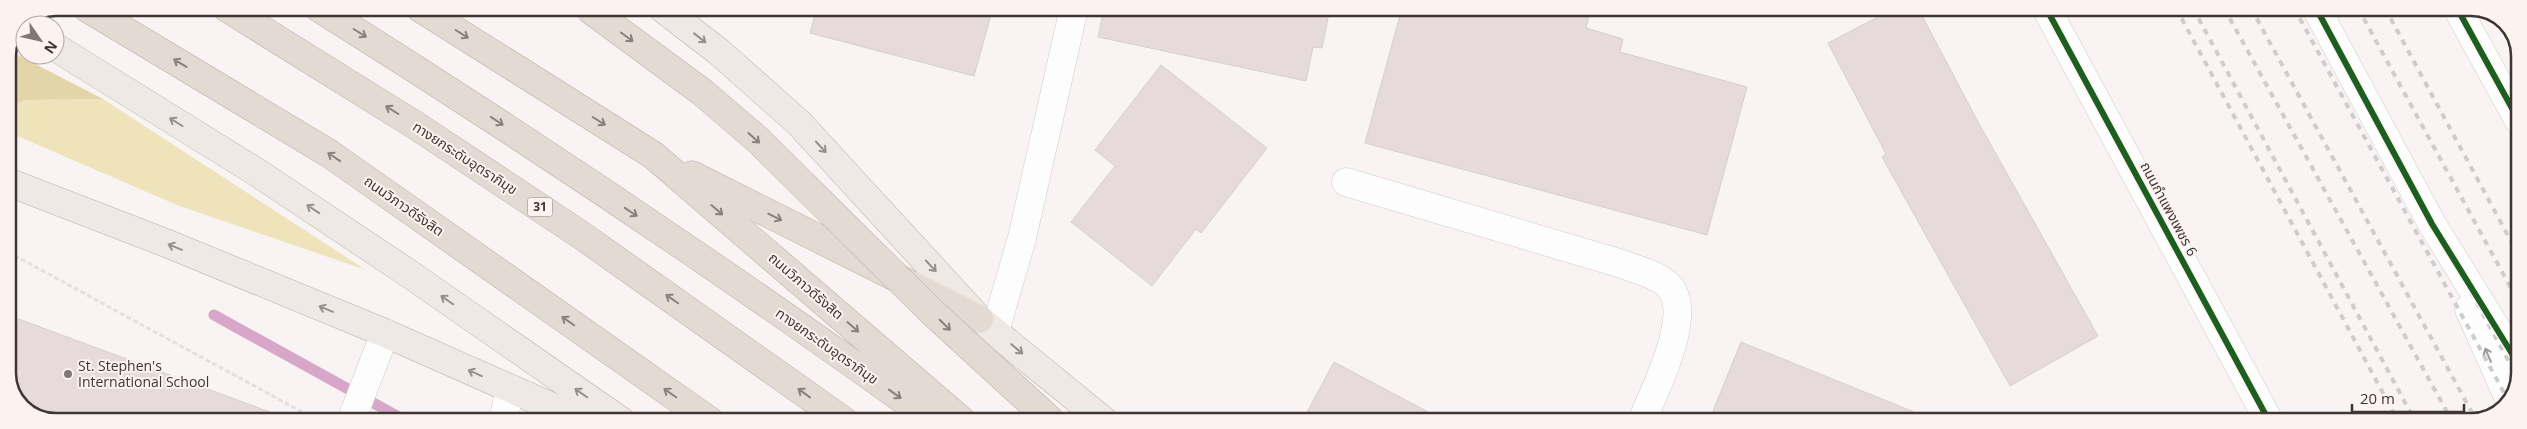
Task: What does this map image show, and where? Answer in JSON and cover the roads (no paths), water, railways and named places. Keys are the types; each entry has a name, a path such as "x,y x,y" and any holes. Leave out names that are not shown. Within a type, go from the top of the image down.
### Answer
{"highway":[{"name":"ถนนวิภาวดีรังสิต","path":"100,16 330,154 698,412"},
{"name":"ทางยกระดับอุตราภิมุข","path":"240,16 415,125 573,229 832,412"},
{"name":"ทางยกระดับอุตราภิมุข","path":"332,16 481,110 816,337 921,412"},
{"name":"ถนนวิภาวดีรังสิต","path":"433,16 653,155 952,412"},
{"path":"599,16 702,92 758,140 932,312 1042,412"},
{"path":"653,155 992,319"}],"main road":[{"path":"673,16 719,52 799,123 992,319 1095,412"},
{"path":"65,54 258,173 412,275 608,412"},
{"path":"16,185 166,243 385,334 564,412"}],"street":[{"path":"992,319 1022,238 1072,16"},
{"name":"ถนนกำแพงเพชร 6","path":"2051,17 2264,413"},
{"path":"2321,17 2432,224 2510,351"},
{"path":"2462,17 2511,106"},
{"path":"1346,182 1622,264 1663,281 1672,290 1678,306 1677,331 1645,413"},
{"path":"2432,224 2505,392"},
{"path":"354,412 385,334"},
{"path":"505,412 510,389"}],"waterway":[{"path":"214,315 390,412"}],"railway":[{"path":"2181,17 2394,413"},
{"path":"2198,17 2411,413"},
{"path":"2229,17 2448,413"},
{"path":"2256,17 2472,413"},
{"path":"2299,17 2505,394"},
{"path":"2320,17 2510,364"},
{"path":"2363,17 2510,287"},
{"path":"2390,17 2510,240"}],"place":[{"name":"St. Stephen's International School","path":"68,374"}]}
